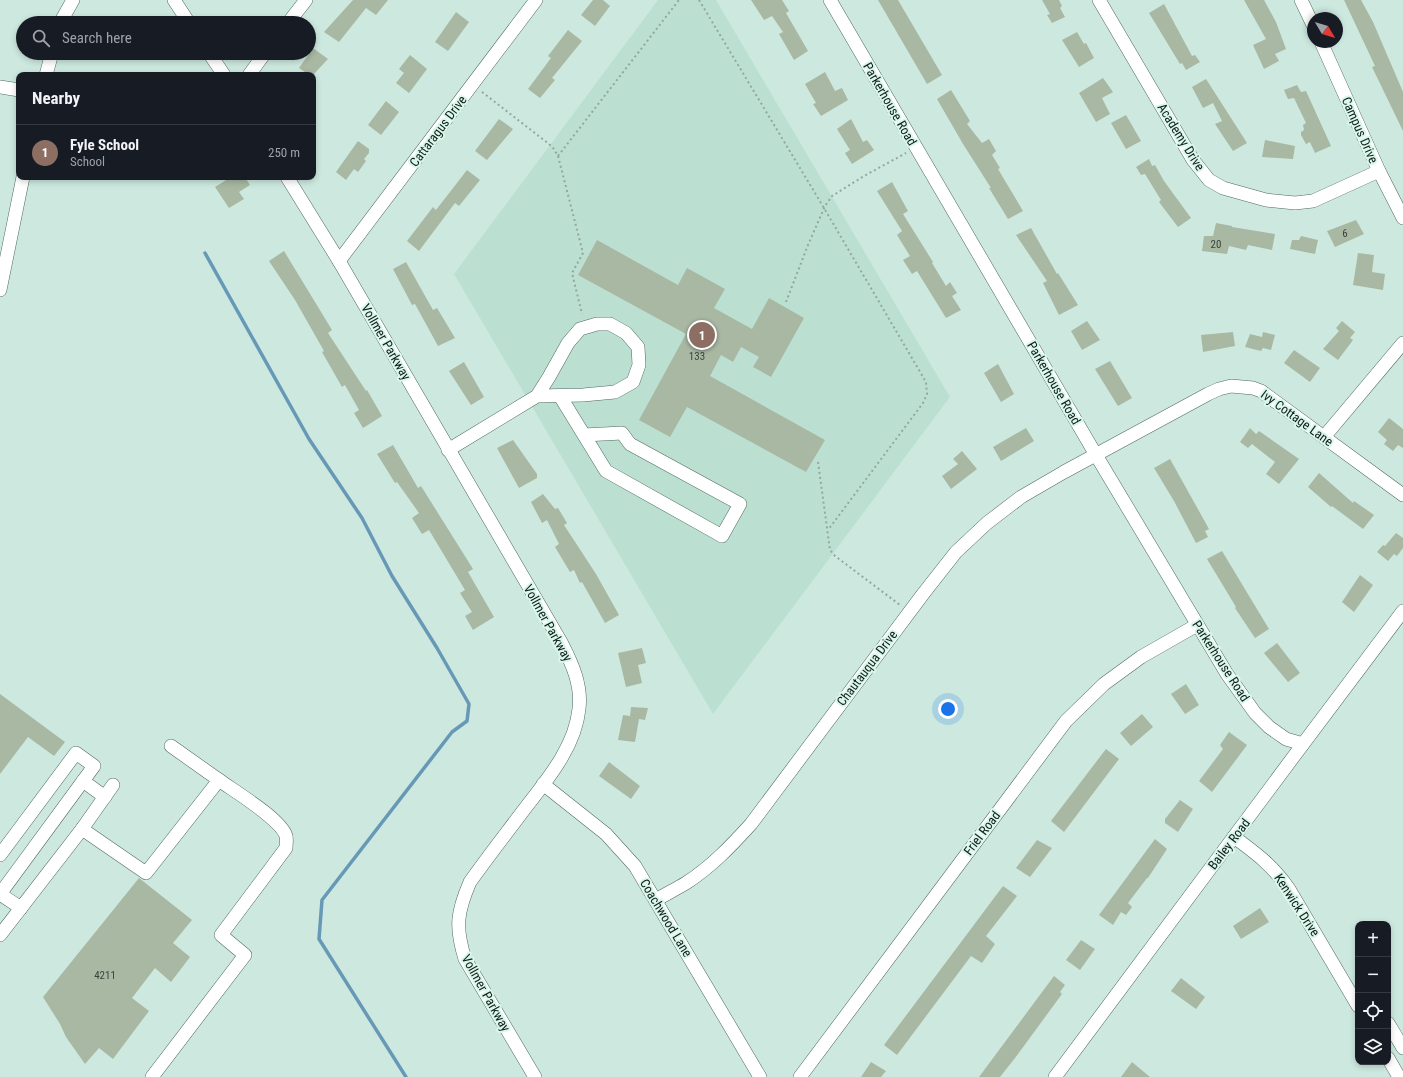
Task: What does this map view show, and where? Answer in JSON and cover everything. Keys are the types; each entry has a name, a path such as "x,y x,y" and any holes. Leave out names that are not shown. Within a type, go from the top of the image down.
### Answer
{"street":[{"path":"64,16 74,0"},
{"path":"174,0 184,16"},
{"path":"293,16 306,0"},
{"name":"Cattaragus Drive","path":"339,261 536,0"},
{"name":"Parkerhouse Road","path":"830,0 1096,455 1227,674 1255,713 1269,726 1286,739 1303,744"},
{"name":"Academy Drive","path":"1099,0 1193,160 1209,180 1215,184 1236,193 1266,200 1295,203 1313,201 1379,171"},
{"path":"1302,0 1307,12"},
{"name":"Campus Drive","path":"1324,48 1379,171 1403,218"},
{"path":"47,72 50,60"},
{"path":"214,60 222,72"},
{"path":"251,72 260,60"},
{"path":"0,87 16,90"},
{"path":"1,285 23,180"},
{"name":"Vollmer Parkway","path":"289,180 339,261 561,642 569,657 575,674 579,690 579,708 577,725 570,742 543,784 470,882 461,905 458,927 460,943 465,959 535,1077"},
{"path":"448,450 537,396 550,377 568,343 580,329 597,324 610,324 626,334 638,348 640,365 633,382 615,392 537,396"},
{"path":"1324,437 1403,343"},
{"name":"Ivy Cottage Lane","path":"1096,455 1219,389 1231,386 1253,388 1262,391 1403,496"},
{"path":"560,396 606,471 722,536 740,504 630,444 622,433 584,435"},
{"name":"Chautauqua Drive","path":"656,900 686,883 708,866 737,840 751,824 909,612 956,552 986,523 1021,498 1096,455"},
{"name":"Bailey Road","path":"1055,1077 1403,611"},
{"name":"Friel Road","path":"800,1077 1066,722 1104,684 1135,661 1197,625"},
{"path":"152,1077 245,955 221,935 286,848 286,836 281,828 268,815 171,746"},
{"path":"0,855 76,753 94,766 0,894 21,908"},
{"path":"82,829 146,873 218,780"},
{"path":"83,781 105,797"},
{"name":"Coachwood Lane","path":"543,784 606,834 635,866 760,1077"},
{"path":"0,935 82,829 113,785"},
{"name":"Kenwick Drive","path":"1234,837 1263,859 1278,874 1289,889 1355,1001"},
{"name":"Kenwick Drive","path":"1346,985 1357,993"},
{"path":"1391,1028 1403,1048"},
{"path":"1391,1063 1399,1077"}],"path":[{"path":"558,156 679,0"},
{"path":"699,0 824,208 926,382 927,394 923,403 828,530"},
{"path":"482,92 549,144 558,156 583,253 572,273 582,314"},
{"path":"786,302 824,208 832,196 864,176 916,148"},
{"path":"818,462 830,550 835,556 909,612"}],"shaded area":[{"path":"658,0 716,0 950,397 713,714 454,274"}],"building":[{"path":"353,0 388,0 376,15 366,8 339,42 324,32"},
{"path":"593,0 603,0 610,6 595,26 581,15"},
{"path":"751,0 782,0 789,11 786,13 808,51 794,60 779,34 783,32 772,16 764,20"},
{"path":"878,0 898,0 942,75 927,84"},
{"path":"1042,0 1059,0 1062,6 1060,8 1065,17 1052,23 1047,15 1050,14"},
{"path":"1244,0 1264,0 1276,22 1286,49 1275,54 1279,61 1264,69 1253,45 1266,39"},
{"path":"1344,0 1361,0 1373,22 1403,92 1403,131 1372,67 1375,66"},
{"path":"1164,4 1192,56 1195,55 1200,62 1186,70 1182,63 1180,64 1149,13"},
{"path":"456,12 469,22 448,51 435,42"},
{"path":"568,30 582,41 552,78 555,80 540,98 528,89 551,58 548,56"},
{"path":"1077,32 1084,44 1086,43 1094,58 1079,67 1062,40"},
{"path":"316,50 328,59 316,72 305,72 299,68 305,60 316,60"},
{"path":"410,55 427,69 409,93 396,83 404,73 399,69"},
{"path":"825,72 835,91 842,88 848,100 821,116 813,104 816,103 805,84"},
{"path":"1103,78 1113,92 1102,98 1110,114 1096,122 1079,93"},
{"path":"1206,79 1247,143 1233,151 1215,124 1222,121 1213,103 1203,108 1192,87"},
{"path":"1297,85 1301,92 1306,91 1331,146 1315,153 1310,142 1306,144 1301,135 1301,132 1304,130 1303,125 1306,123 1294,98 1288,99 1284,90"},
{"path":"951,90 970,121 967,124 982,143 989,139 996,151 992,155 1000,168 998,169 1023,211 1008,219 937,99"},
{"path":"386,101 399,112 381,135 368,125"},
{"path":"1126,115 1141,141 1126,149 1111,123"},
{"path":"499,119 513,129 487,160 475,151"},
{"path":"851,119 863,142 867,140 874,150 852,164 845,153 850,150 837,129"},
{"path":"1265,140 1295,146 1293,159 1262,157"},
{"path":"358,141 369,149 369,153 364,159 366,161 358,172 354,169 346,180 336,172"},
{"path":"1149,159 1152,166 1155,165 1164,181 1191,218 1178,227 1159,202 1161,200 1145,174 1141,175 1136,167"},
{"path":"467,170 480,180 459,206 455,203 419,251 407,241 433,207 436,210"},
{"path":"226,180 247,180 250,185 239,192 244,199 229,208 215,187"},
{"path":"892,182 908,211 903,214 946,286 950,282 957,293 952,296 961,310 946,318 917,271 912,274 903,260 910,256 897,235 902,231 877,191"},
{"path":"1356,220 1364,234 1335,247 1327,231"},
{"path":"1216,223 1275,234 1272,250 1248,245 1246,250 1229,246 1227,254 1202,251 1204,236 1213,236"},
{"path":"1031,228 1057,274 1058,273 1078,305 1059,315 1043,283 1047,281 1016,235"},
{"path":"1301,236 1318,240 1315,254 1290,249 1292,240 1299,240"},
{"path":"597,240 678,285 687,268 725,289 714,308 752,329 769,298 804,318 771,377 753,367 759,357 741,347 733,362 721,355 710,376 825,440 806,472 687,407 670,437 639,420 686,334 578,275"},
{"path":"284,251 332,330 328,333 366,391 367,390 382,416 363,428 354,413 359,410 345,385 342,387 322,352 324,351 295,300 269,261"},
{"path":"1358,253 1374,255 1372,272 1385,274 1383,290 1353,285"},
{"path":"406,262 433,310 437,308 455,338 438,346 415,304 412,305 393,269"},
{"path":"1087,321 1100,340 1082,350 1071,331"},
{"path":"1342,321 1355,332 1350,338 1353,340 1338,360 1323,349 1339,331 1336,328"},
{"path":"1233,332 1235,346 1203,352 1201,335"},
{"path":"1263,332 1275,335 1271,350 1263,348 1261,351 1245,347 1250,334 1262,337"},
{"path":"1294,350 1320,368 1310,382 1284,363"},
{"path":"1110,361 1132,398 1118,406 1095,369"},
{"path":"464,362 484,397 471,405 449,371"},
{"path":"998,364 1014,394 1001,402 984,373"},
{"path":"1389,418 1403,429 1403,448 1398,445 1393,451 1384,444 1387,440 1378,432"},
{"path":"1026,428 1034,441 1001,461 993,447"},
{"path":"1250,428 1256,434 1259,431 1299,459 1279,484 1266,474 1275,462 1252,444 1248,448 1240,442"},
{"path":"513,440 537,474 537,478 519,488 497,448"},
{"path":"393,445 418,488 421,486 473,569 468,572 494,617 473,630 465,616 472,612 460,593 465,590 429,530 422,534 412,518 419,513 397,482 395,483 377,454"},
{"path":"962,451 977,469 951,489 942,476 958,464 953,459"},
{"path":"1170,459 1209,529 1205,531 1208,537 1196,543 1174,501 1154,468"},
{"path":"1319,473 1353,503 1354,501 1374,515 1363,529 1332,506 1331,507 1308,487"},
{"path":"543,494 555,509 558,508 567,523 564,525 596,574 619,615 605,623 582,582 580,583 574,570 570,572 555,547 559,544 547,520 542,523 531,502"},
{"path":"1396,533 1403,538 1403,548 1397,556 1394,554 1388,561 1377,552 1383,545 1385,546"},
{"path":"1222,551 1269,629 1255,638 1235,608 1236,607 1207,559"},
{"path":"1360,575 1373,585 1354,612 1342,602"},
{"path":"1277,643 1300,673 1288,682 1264,653"},
{"path":"642,648 646,663 638,665 642,683 626,687 618,653"},
{"path":"1186,684 1199,705 1185,714 1171,694"},
{"path":"0,694 65,742 54,756 28,737 0,774"},
{"path":"631,707 648,708 645,720 639,719 635,742 618,740 623,715 630,716"},
{"path":"1142,714 1153,727 1131,746 1120,733"},
{"path":"1229,732 1247,745 1212,792 1199,781 1223,749 1220,745"},
{"path":"1106,749 1119,759 1064,832 1051,821"},
{"path":"609,762 640,786 631,799 599,776"},
{"path":"1180,800 1193,809 1178,832 1165,823 1165,819"},
{"path":"1155,839 1167,849 1148,878 1128,903 1132,907 1126,915 1121,912 1113,925 1099,915"},
{"path":"1037,840 1052,848 1030,877 1016,868"},
{"path":"139,878 192,920 173,943 190,957 171,982 155,968 132,998 149,1011 113,1059 99,1048 85,1064 66,1037 60,1024 43,997"},
{"path":"1003,886 1017,896 986,936 995,944 982,963 971,956 897,1055 884,1045"},
{"path":"1260,908 1269,922 1241,939 1233,926"},
{"path":"1081,940 1095,949 1080,970 1066,960"},
{"path":"1054,976 1065,985 1060,992 1062,994 1015,1058 1000,1077 979,1077"},
{"path":"1181,978 1205,997 1196,1009 1171,991"},
{"path":"871,1062 886,1071 881,1077 861,1077"},
{"path":"1132,1062 1150,1077 1121,1077"}],"waterway":[{"path":"205,253 309,439 362,518 392,576 437,648 469,704 467,721 452,732 322,900 319,939 406,1077"}],"place":[{"name":"Fyle School","path":"702,335"}]}
